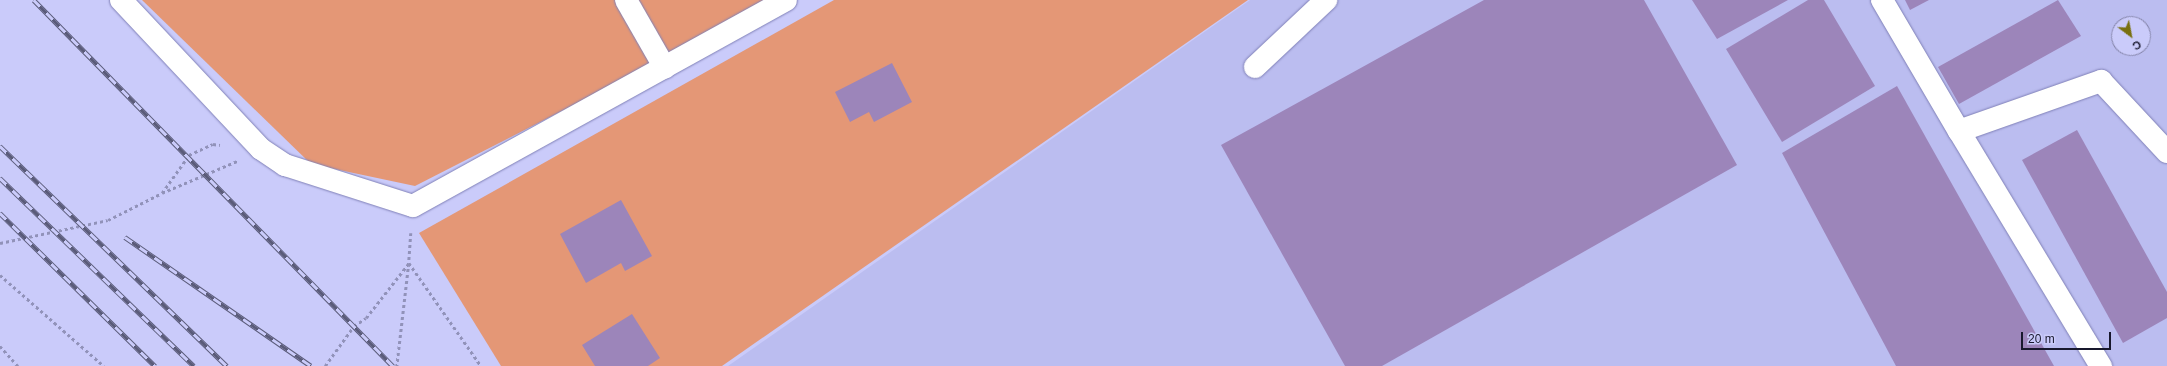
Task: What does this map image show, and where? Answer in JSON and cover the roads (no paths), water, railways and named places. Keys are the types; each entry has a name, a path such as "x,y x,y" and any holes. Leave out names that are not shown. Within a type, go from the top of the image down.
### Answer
{"lane":[{"path":"121,0 261,149 285,165 413,206 786,0"},
{"path":"626,0 665,68"},
{"path":"1255,67 1326,0"},
{"path":"1882,0 1958,131 2101,366"},
{"path":"1958,131 2101,81 2167,152"}],"railway":[{"path":"34,0 393,366"},
{"path":"0,146 227,366"},
{"path":"0,178 194,366"},
{"path":"0,213 155,366"},
{"path":"125,237 311,366"}]}
